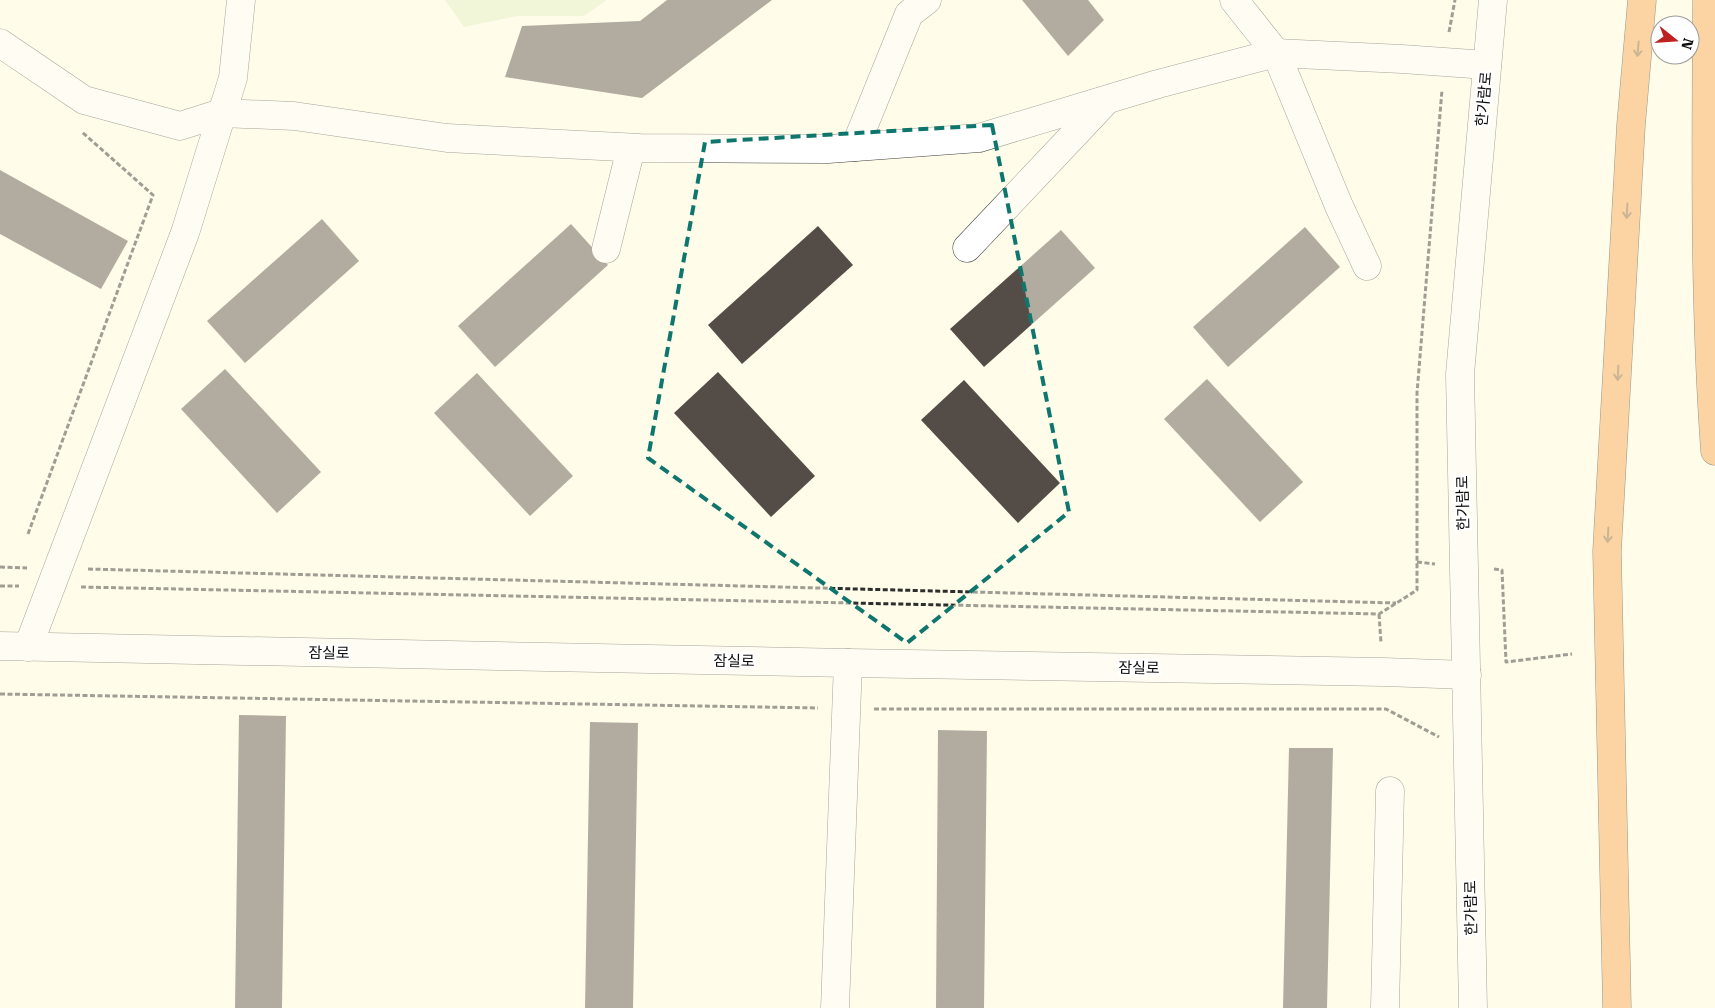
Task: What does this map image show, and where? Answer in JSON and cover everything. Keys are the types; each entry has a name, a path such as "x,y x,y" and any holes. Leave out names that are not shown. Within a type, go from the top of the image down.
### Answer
{"highway":[{"path":"1617,1008 1608,551 1631,125 1642,0"},
{"path":"1707,0 1706,202 1715,451"}],"street":[{"path":"28,647 185,233 233,78 242,0"},
{"path":"855,147 909,14 927,0"},
{"path":"1234,0 1276,53 1339,206 1367,266"},
{"name":"한가람로","path":"1473,1008 1460,374 1493,0"},
{"path":"0,43 84,100 180,126 222,113 294,116 446,138 632,148 828,149 979,138 1276,53 1487,65"},
{"path":"967,248 1107,100"},
{"path":"606,248 632,148"},
{"name":"잠실로","path":"0,646 1467,675"},
{"path":"835,1008 848,663"},
{"path":"1385,1008 1390,791"}],"path":[{"path":"0,567 55,578 1379,614 1417,590 1417,393 1444,62 1454,0"},
{"path":"28,534 153,195"},
{"path":"1502,570 1506,662 1572,654"},
{"path":"0,586 55,578 1396,603"},
{"path":"0,694 846,708 1386,709 1446,740"}],"highlighted area":[{"path":"992,125 1069,512 907,643 648,458 705,142"}],"green space":[{"path":"445,0 607,0 584,16 517,16 464,27"}],"building":[{"path":"667,0 772,0 642,98 505,77 522,26 640,21"},
{"path":"1022,0 1088,0 1104,20 1068,56"},
{"path":"0,170 128,241 101,289 0,234"},
{"path":"322,219 359,261 245,363 207,321"},
{"path":"571,224 608,265 495,367 458,326"},
{"path":"818,226 853,265 742,364 708,325"},
{"path":"1305,227 1340,267 1228,367 1193,327"},
{"path":"1061,230 1095,268 984,367 950,329"},
{"path":"225,369 321,472 277,513 181,409"},
{"path":"718,372 815,476 771,517 674,413"},
{"path":"477,373 573,476 530,516 434,413"},
{"path":"1207,379 1303,482 1260,522 1164,419"},
{"path":"964,380 1060,483 1018,523 921,420"},
{"path":"239,715 286,716 282,1008 235,1008"},
{"path":"590,722 638,723 633,1008 585,1008"},
{"path":"938,730 987,731 984,1008 936,1008"},
{"path":"1289,748 1333,748 1327,1008 1283,1008"}]}
